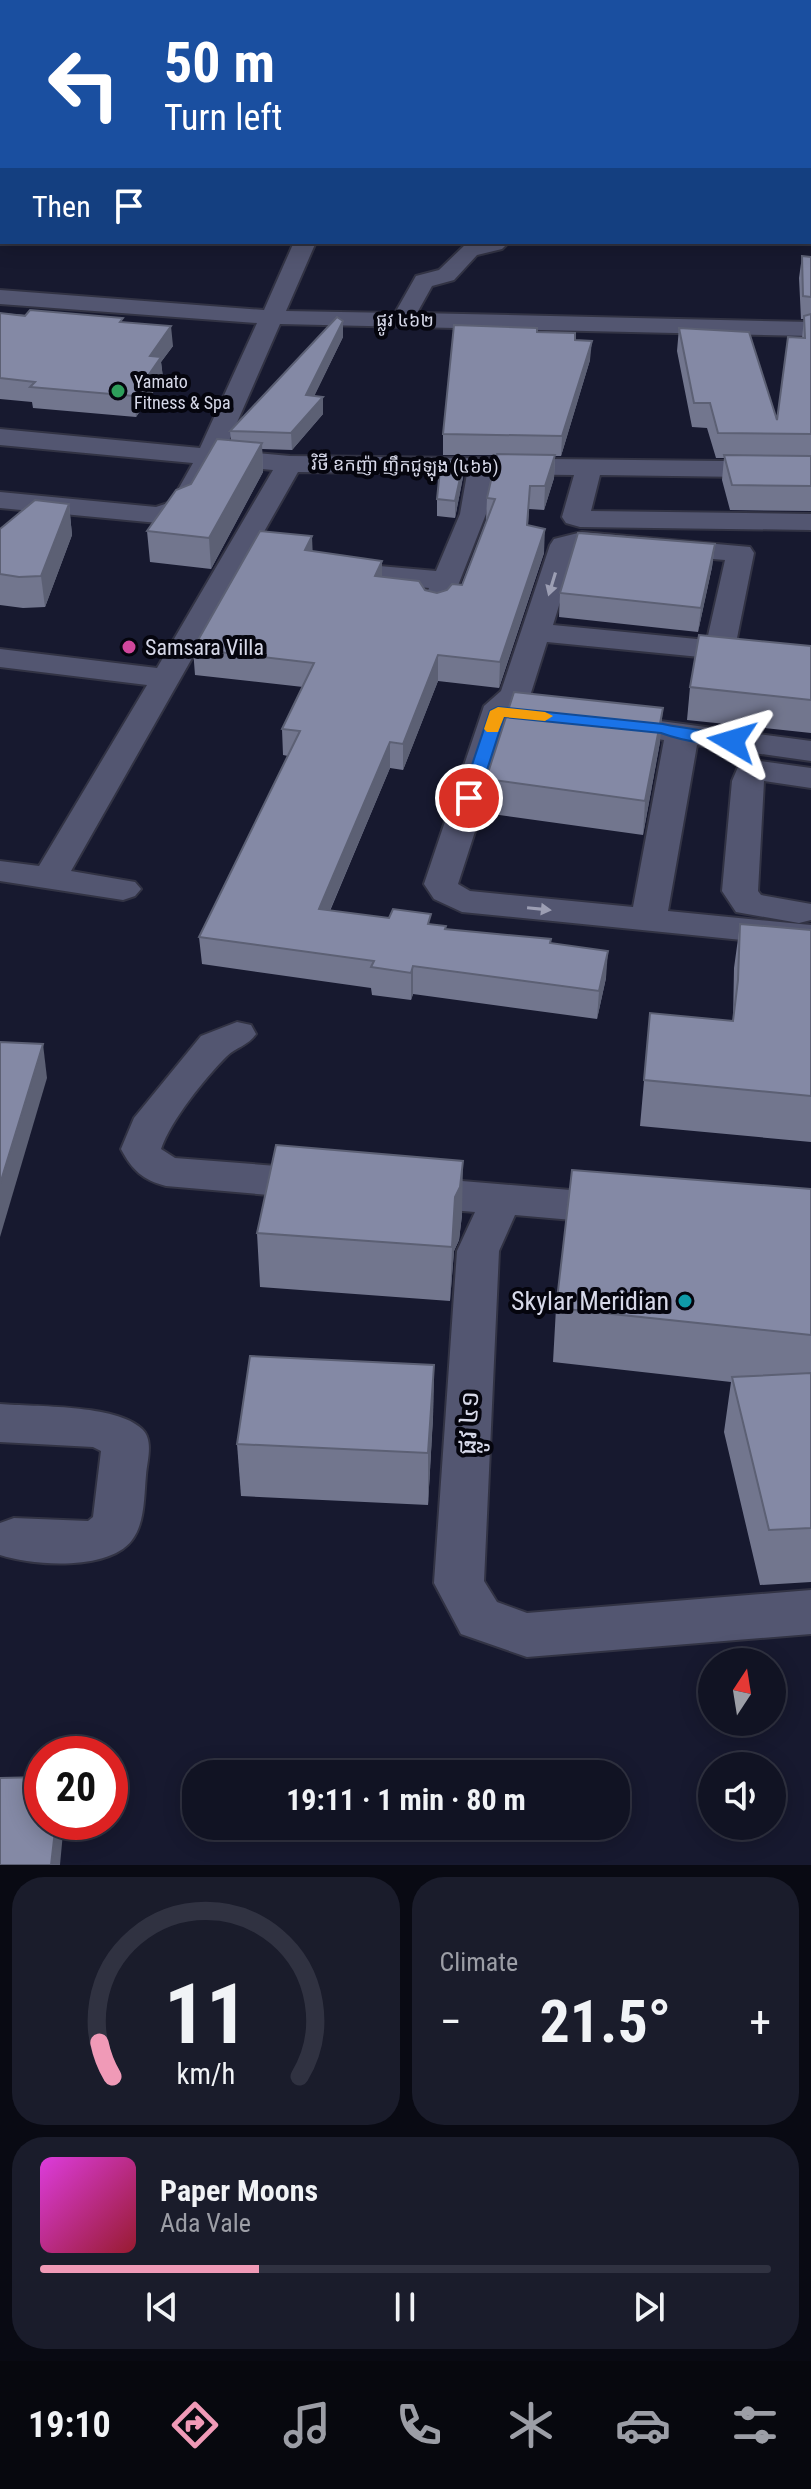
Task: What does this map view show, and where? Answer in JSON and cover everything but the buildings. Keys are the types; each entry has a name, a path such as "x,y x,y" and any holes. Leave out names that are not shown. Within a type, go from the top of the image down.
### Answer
{"street":[{"path":"0,500 158,515 181,507 209,457 304,244"},
{"path":"402,320 424,281 450,273 465,251 472,247 495,245"},
{"name":"ផ្លូវ ៤៦២","path":"0,297 271,317 811,329"},
{"name":"វិថី ឧកញ៉ា ញឹកជូឡុង (៤៦៦)","path":"5,444 290,464 811,470"},
{"path":"50,878 290,464"},
{"path":"333,569 441,594 473,514 482,466"},
{"path":"589,467 574,529 564,545 515,696 500,706 498,711 441,884 446,892 462,901 811,936"},
{"path":"574,529 586,520 811,522"},
{"path":"574,529 740,553 720,650"},
{"path":"537,632 811,659"},
{"path":"0,658 167,678"},
{"path":"498,711 543,716"},
{"path":"588,721 811,751"},
{"path":"648,920 681,749 680,734"},
{"path":"811,778 760,771 750,774 740,891 749,904 761,908 811,913"},
{"path":"0,871 123,889"},
{"path":"237,1034 215,1045 148,1128 141,1149 147,1160 166,1172 660,1213"},
{"name":"ផ្លូវ ៤១","path":"501,1201 478,1251 459,1583 479,1618 527,1635 811,1612"},
{"path":"0,1423 100,1429 126,1442 116,1525 104,1537 93,1542 14,1539"}],"slow traffic":[{"path":"492,729 498,711 545,716"}],"place":[{"name":"Yamato Fitness & Spa","path":"118,391"},
{"name":"Samsara Villa","path":"129,647"},
{"name":"Skylar Meridian","path":"685,1301"}],"route":[{"path":"469,798 498,711 663,729 732,741"}]}
